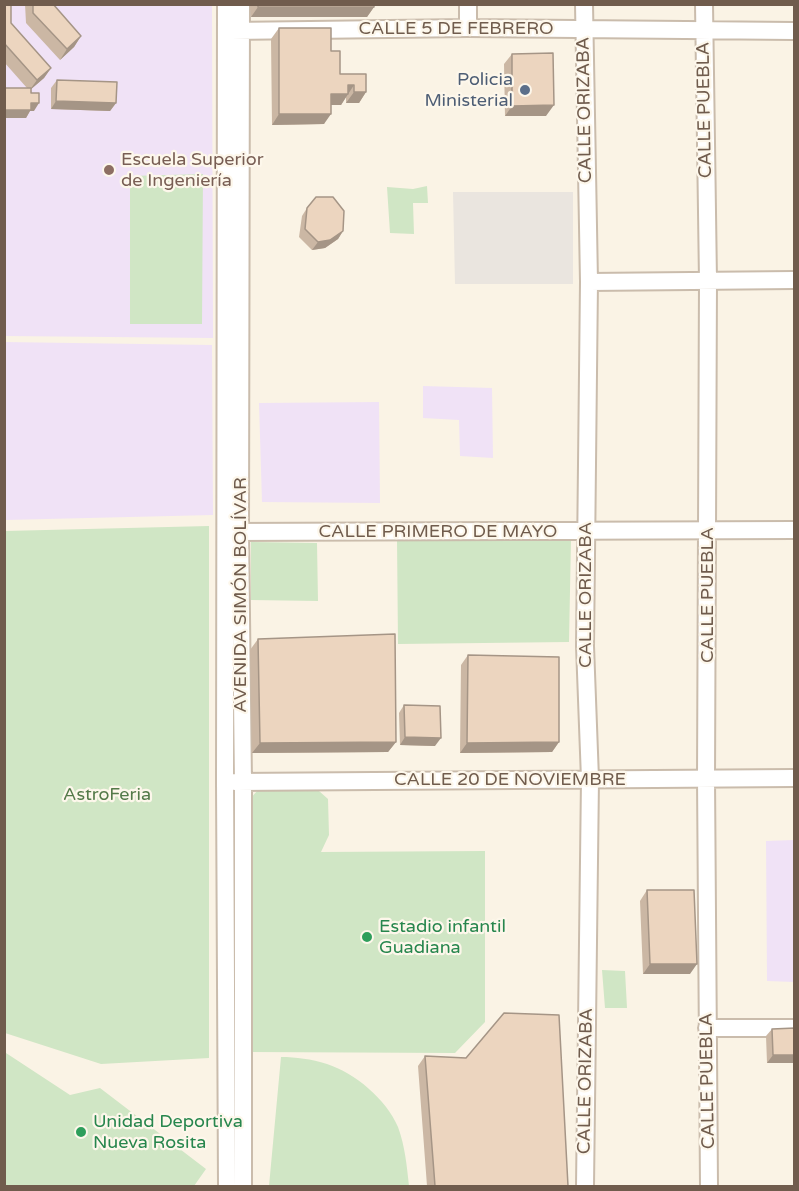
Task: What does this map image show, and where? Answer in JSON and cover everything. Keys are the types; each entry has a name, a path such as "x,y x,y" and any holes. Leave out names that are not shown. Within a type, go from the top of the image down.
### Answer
{"street":[{"name":"AVENIDA SIMÓN BOLÍVAR","path":"226,4 234,31"},
{"name":"AVENIDA SIMÓN BOLÍVAR","path":"227,1186 225,782 232,532 234,31 241,4"},
{"path":"468,4 468,28"},
{"name":"CALLE ORIZABA","path":"584,4 589,282 585,646 590,779 585,1186"},
{"name":"CALLE PUEBLA","path":"704,4 708,281 706,778 709,1186"},
{"name":"CALLE 5 DE FEBRERO","path":"234,31 468,28 795,31"},
{"path":"589,282 795,280"},
{"name":"CALLE PRIMERO DE MAYO","path":"232,532 795,530"},
{"name":"AVENIDA SIMÓN BOLÍVAR","path":"232,532 243,782 243,1186"},
{"name":"CALLE 20 DE NOVIEMBRE","path":"225,782 795,778"},
{"path":"707,1028 795,1028"}],"shaded area":[{"name":"Escuela Superior de Ingeniería","path":"4,5 212,5 213,338 5,336"},
{"path":"453,192 573,192 573,284 455,284"},
{"path":"4,342 212,345 213,515 5,520"},
{"path":"423,386 492,388 493,458 460,456 459,420 423,418"},
{"path":"379,402 380,503 262,502 259,403"},
{"path":"794,840 794,982 767,981 766,841"}],"green space":[{"path":"203,174 202,324 130,324 130,176"},
{"path":"427,186 428,203 413,203 414,234 390,233 387,187 413,189"},
{"name":"AstroFeria","path":"209,526 209,1058 101,1064 5,1033 5,531"},
{"path":"397,539 571,539 569,642 398,644"},
{"path":"251,542 317,543 318,601 251,600"},
{"name":"Estadio infantil Guadiana","path":"258,790 319,791 328,799 329,835 321,852 485,851 485,1022 455,1053 249,1052 249,800"},
{"path":"602,970 625,971 627,1008 605,1008"},
{"name":"Unidad Deportiva Nueva Rosita","path":"6,1053 70,1095 100,1088 206,1169 194,1186 5,1186 4,1057"},
{"path":"281,1057 309,1060 338,1068 359,1081 378,1097 398,1127 404,1149 409,1186 269,1186"}],"building":[{"path":"4,4 11,4 11,23 51,68 37,80 4,43"},
{"path":"33,4 53,4 81,36 67,49 33,13"},
{"path":"258,4 374,4 374,7 258,7"},
{"path":"279,28 331,28 331,51 340,51 340,74 366,74 366,92 354,92 354,85 348,85 348,94 331,94 331,114 279,114"},
{"name":"Policia Ministerial","path":"553,53 554,105 512,106 512,54"},
{"path":"57,80 117,82 116,103 56,101"},
{"path":"4,88 31,88 31,93 39,93 39,103 31,103 31,110 4,110"},
{"path":"316,197 333,197 344,211 343,231 330,240 318,242 305,229 307,208"},
{"path":"395,634 396,742 260,743 258,639"},
{"path":"468,655 559,657 559,742 467,743"},
{"path":"404,705 440,706 441,738 405,737"},
{"path":"647,890 694,890 697,964 650,964"},
{"path":"504,1013 559,1015 568,1186 435,1186 425,1056 466,1058"},
{"path":"795,1028 795,1055 773,1055 772,1029"}],"place":[{"name":"Policia Ministerial","path":"525,90"},
{"name":"Escuela Superior de Ingeniería","path":"109,170"},
{"name":"Estadio infantil Guadiana","path":"367,937"},
{"name":"Unidad Deportiva Nueva Rosita","path":"81,1132"}]}
